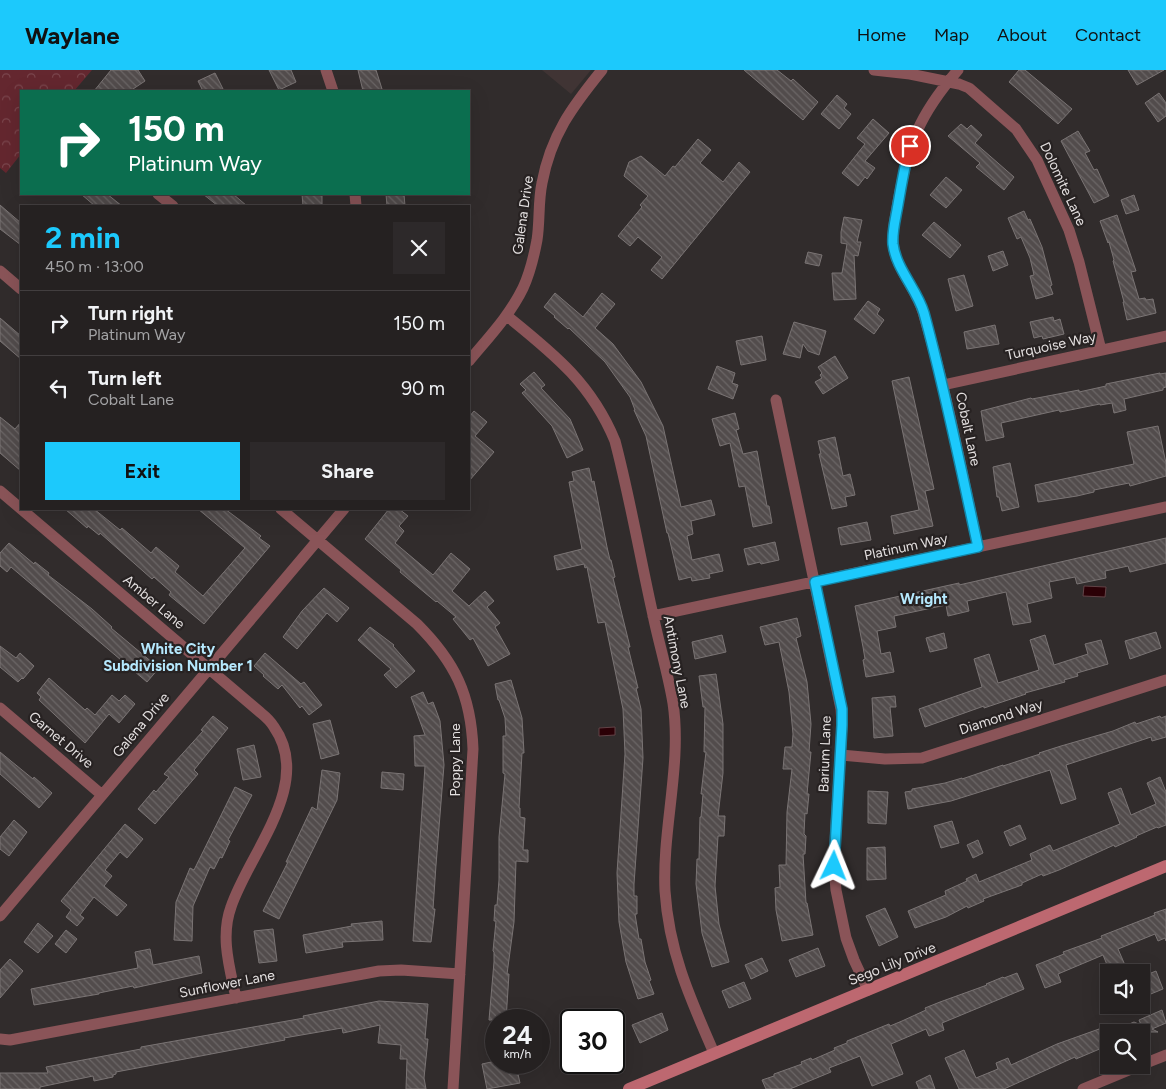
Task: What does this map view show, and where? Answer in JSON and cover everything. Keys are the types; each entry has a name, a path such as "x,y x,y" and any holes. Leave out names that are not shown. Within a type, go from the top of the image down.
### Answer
{"main road":[{"name":"Sego Lily Drive","path":"628,1089 1166,866"}],"street":[{"path":"326,70 333,90"},
{"name":"Galena Drive","path":"470,360 507,316 523,288 532,265 537,240 541,184 549,152 563,123 602,70"},
{"name":"Dolomite Lane","path":"874,70 910,74 969,88 1016,129 1037,160 1071,238 1080,262 1101,350"},
{"name":"Cobalt Lane","path":"958,70 932,102 910,146 894,228 893,243 900,265 917,294 922,309 943,385 978,547"},
{"path":"159,195 172,205"},
{"path":"0,271 20,288"},
{"name":"Antimony Lane","path":"507,316 559,360 576,378 606,419 615,441 673,703 674,757 666,882 669,925 676,959 687,993 714,1053"},
{"name":"Turquoise Way","path":"943,385 1166,336"},
{"name":"Barium Lane","path":"776,400 842,709 834,866 836,890 846,938 868,990"},
{"name":"Amber Lane","path":"0,491 20,508"},
{"name":"Platinum Way","path":"653,616 1166,507"},
{"name":"Amber Lane","path":"22,510 261,713 274,727 283,744 288,764 286,784 280,805 230,908 226,929 226,949 236,998"},
{"name":"Poppy Lane","path":"282,510 417,624 433,640 458,678 467,702 472,725 473,749 453,1089"},
{"name":"Galena Drive","path":"0,916 343,510"},
{"name":"Diamond Way","path":"841,755 885,759 922,758 1166,680"},
{"name":"Garnet Drive","path":"0,708 102,795"},
{"name":"Sunflower Lane","path":"0,1039 10,1040 379,970 460,974"},
{"path":"1150,1061 1166,1054"},
{"path":"1083,1089 1119,1074"}],"shaded area":[{"path":"542,70 591,70 571,94"},
{"path":"1084,586 1106,587 1105,597 1083,596"},
{"path":"615,727 615,735 599,736 599,728"}],"green space":[{"path":"0,70 92,70 75,90 20,90 20,155 6,173 0,168"}],"building":[{"path":"111,70 138,70 145,81 132,90 95,90"},
{"path":"269,70 291,70 296,82 279,90"},
{"path":"358,70 376,70 382,89 363,90"},
{"path":"744,70 777,70 791,81 793,79 818,102 803,120"},
{"path":"1019,70 1025,70 1072,109 1058,124 1009,82"},
{"path":"1128,70 1164,70 1137,85"},
{"path":"215,73 224,90 202,90 198,81"},
{"path":"1159,93 1166,103 1166,116 1158,122 1145,103"},
{"path":"837,95 847,104 844,108 851,114 839,129 821,114"},
{"path":"873,119 889,133 865,161 875,168 867,179 865,177 858,186 842,173 865,144 857,138"},
{"path":"961,124 967,129 971,125 982,135 975,143 1014,177 1004,190 976,167 980,163 948,136"},
{"path":"1078,131 1090,151 1085,153 1094,170 1097,169 1109,196 1094,203 1061,141"},
{"path":"698,139 711,150 700,163 723,182 739,162 750,172 662,279 651,270 662,257 638,237 630,246 618,236 642,207 640,205 648,196 624,176 629,162 641,156 665,176"},
{"path":"946,177 962,190 946,208 930,195"},
{"path":"82,195 108,195 121,205 94,205"},
{"path":"204,195 234,195 246,205 217,205"},
{"path":"302,195 322,195 322,205 303,205"},
{"path":"386,195 404,195 405,205 387,205"},
{"path":"1134,195 1139,210 1126,214 1121,200"},
{"path":"0,205 20,222 20,244 0,229"},
{"path":"1024,211 1028,220 1030,219 1042,247 1052,285 1050,286 1053,294 1036,299 1030,276 1034,275 1030,258 1021,237 1017,239 1008,218"},
{"path":"1117,215 1136,271 1131,272 1139,299 1153,299 1156,313 1127,320 1114,260 1100,221"},
{"path":"844,217 862,220 857,242 861,242 858,256 854,255 856,299 834,300 832,273 842,273 847,244 841,243"},
{"path":"934,222 961,245 950,258 922,235"},
{"path":"1003,251 1008,265 993,271 988,256"},
{"path":"808,252 822,255 819,266 805,263"},
{"path":"964,275 973,306 956,311 948,279"},
{"path":"555,293 583,317 602,293 615,304 595,328 613,344 641,382 663,426 681,507 711,500 715,515 691,521 693,534 687,536 692,560 719,554 723,571 709,574 710,578 692,581 691,577 679,580 646,436 630,397 605,362 544,307"},
{"path":"868,301 880,309 877,314 884,320 874,334 854,319"},
{"path":"1053,317 1054,321 1060,319 1064,334 1043,339 1042,336 1034,338 1030,322"},
{"path":"0,318 20,335 20,358 0,341"},
{"path":"794,322 826,331 819,355 808,351 803,344 800,358 783,354"},
{"path":"995,325 999,344 967,349 964,332"},
{"path":"762,336 766,360 741,365 736,341"},
{"path":"835,356 848,378 823,394 815,382 822,378 820,375 822,373 818,367"},
{"path":"717,366 735,373 732,383 738,385 733,399 708,389"},
{"path":"534,372 545,385 541,388 570,419 583,450 567,458 552,426 522,393 526,390 520,384"},
{"path":"1166,373 1166,387 1163,390 1124,399 1126,410 1114,413 1112,403 1060,412 1059,410 1001,423 1004,437 986,441 981,411 1031,398 1079,390 1079,392 1106,386 1106,384"},
{"path":"909,377 934,489 925,491 933,526 894,534 891,516 919,510 892,381"},
{"path":"474,411 487,422 475,436 494,452 470,480 470,416"},
{"path":"735,413 739,429 736,430 743,454 757,451 772,523 753,527 745,486 739,487 730,443 720,446 712,419"},
{"path":"0,417 15,429 20,423 20,470 0,453"},
{"path":"1158,426 1166,463 1166,476 1130,486 1129,483 1094,490 1094,492 1077,496 1038,502 1035,485 1134,464 1127,432"},
{"path":"835,437 843,476 850,474 855,495 845,497 847,506 832,509 819,454 821,454 818,441"},
{"path":"1010,463 1019,507 1002,511 999,497 997,497 993,467"},
{"path":"589,468 592,482 594,481 615,577 613,578 630,647 628,647 641,709 643,758 634,896 637,896 637,914 635,914 639,939 641,939 645,962 651,980 649,981 654,994 638,999 626,962 619,922 617,873 625,754 623,709 605,622 598,623 587,567 585,568 584,564 557,570 554,556 582,549 569,482 574,481 572,472"},
{"path":"66,510 95,510 120,530 122,528 151,553 156,547 179,566 175,572 203,596 245,548 199,510 226,510 261,536 259,538 270,546 204,624 169,595 171,592 154,577 152,579 100,533 99,535 88,526 87,528"},
{"path":"388,510 400,510 408,516 399,526 404,531 395,543 433,575 451,553 470,569 452,591 469,606 485,591 494,601 487,607 500,623 495,627 510,654 488,666 473,638 470,640 453,619 456,617 400,572 401,570 365,539"},
{"path":"867,522 871,540 841,545 838,528"},
{"path":"1166,538 1166,563 1130,572 1128,566 1105,571 1106,578 1077,584 1075,577 1049,582 1052,598 1027,604 1031,622 1013,625 1006,592 967,601 969,611 948,616 946,605 894,616 896,627 877,631 881,654 890,652 894,672 866,677 863,660 865,659 855,606 959,583 959,585"},
{"path":"775,542 779,560 748,565 744,549"},
{"path":"9,543 34,564 35,562 49,573 48,575 92,609 111,628 159,668 147,682 11,567 7,572 0,566 0,553"},
{"path":"324,588 349,608 337,622 327,613 297,649 283,637 302,611"},
{"path":"797,618 801,636 796,638 807,682 811,724 809,752 811,752 807,794 809,794 807,814 805,813 804,834 806,836 805,854 803,854 806,903 813,935 782,941 776,910 775,888 780,887 779,865 786,865 787,812 792,769 783,769 785,747 792,747 793,734 789,692 779,642 765,645 760,627"},
{"path":"370,627 394,645 415,671 396,688 384,675 391,669 358,640"},
{"path":"1156,632 1161,648 1130,659 1125,641"},
{"path":"944,633 947,648 930,652 926,638"},
{"path":"722,635 726,652 695,659 692,642"},
{"path":"1045,635 1054,665 1088,654 1085,644 1101,640 1108,664 1077,673 1078,676 1064,680 1065,682 1025,693 984,708 984,706 925,727 919,709 982,687 974,659 989,654 998,683 1039,670 1030,640"},
{"path":"0,646 16,658 20,653 34,666 18,682 0,667"},
{"path":"265,653 301,684 304,682 322,705 309,715 302,706 300,708 282,685 278,689 263,676 254,666"},
{"path":"716,674 723,724 723,773 718,816 725,816 724,836 718,836 715,886 719,924 729,962 712,967 702,933 696,884 703,794 701,794 706,752 704,752 705,707 703,707 699,676"},
{"path":"49,678 85,710 87,708 95,715 112,695 119,701 125,695 135,704 119,723 109,714 85,743 39,700 41,697 37,693"},
{"path":"511,680 522,718 524,753 522,753 519,808 520,817 525,818 523,850 528,850 528,862 516,861 514,922 507,974 509,974 507,1009 490,1009 496,921 494,921 495,905 497,905 499,880 499,837 505,774 503,773 503,736 506,736 505,718 498,700 495,684"},
{"path":"423,692 428,704 433,702 440,721 444,765 433,909 435,909 431,942 413,941 425,766 415,766 414,736 425,735 411,697"},
{"path":"895,696 896,707 890,707 893,736 874,738 872,698"},
{"path":"213,716 228,728 194,770 198,774 155,824 138,809 154,790 156,792 169,777 164,774 203,731 201,730"},
{"path":"1160,716 1161,718 1166,716 1166,737 1152,741 1151,737 1066,765 1076,799 1061,804 1050,770 951,801 908,809 905,792 912,791 912,789 962,779 1113,731 1135,722 1136,724"},
{"path":"330,720 339,754 321,759 313,724"},
{"path":"254,745 261,777 243,780 237,749"},
{"path":"0,752 52,793 39,808 0,774"},
{"path":"322,770 340,773 337,800 279,919 263,911 288,862 286,862 312,807 317,810"},
{"path":"382,772 404,774 403,790 381,788"},
{"path":"1160,777 1166,792 1166,825 1136,836 1115,847 1114,845 1059,870 1043,876 1042,874 1022,883 1022,885 983,899 984,901 968,908 967,906 946,917 915,928 908,911 946,895 945,891 967,881 966,879 976,874 979,882 1032,860 1030,854 1050,845 1053,851 1120,824 1108,793 1121,788 1131,815 1156,804 1147,783"},
{"path":"235,787 252,795 228,840 230,841 222,858 220,857 214,869 210,867 193,906 192,941 174,940 176,902 190,868 194,870"},
{"path":"868,791 888,792 886,824 868,823"},
{"path":"14,820 27,832 9,856 0,849 0,837"},
{"path":"952,821 959,843 941,848 934,826"},
{"path":"125,824 143,839 127,858 120,852 105,870 112,876 104,886 127,905 117,916 94,897 80,915 84,918 77,926 66,917 71,910 61,901"},
{"path":"1020,825 1026,839 1010,846 1004,832"},
{"path":"978,840 983,853 973,858 967,845"},
{"path":"885,847 886,879 867,880 867,848"},
{"path":"885,908 898,937 879,946 866,916"},
{"path":"1166,909 1166,941 1165,938 1158,941 1155,934 1118,949 1125,964 1107,964 1103,955 1058,974 1061,982 1045,988 1036,965 1064,954 1063,952 1102,938 1101,936 1155,915 1154,913"},
{"path":"382,921 383,940 342,942 343,947 306,953 303,935 352,926 351,924"},
{"path":"38,923 53,936 38,953 24,942"},
{"path":"273,929 277,961 259,963 254,931"},
{"path":"66,930 77,939 66,953 55,944"},
{"path":"818,948 825,966 796,977 789,960"},
{"path":"150,949 153,965 199,956 202,973 134,988 133,986 34,1005 31,989 138,968 135,952"},
{"path":"762,958 768,971 751,979 745,965"},
{"path":"10,959 23,971 0,998 0,970"},
{"path":"1156,971 1163,989 1150,994 1150,973"},
{"path":"1017,973 1024,989 942,1023 944,1030 929,1036 926,1029 891,1044 903,1074 872,1086 860,1056 829,1068 831,1072 790,1089 766,1089 762,1080 802,1064 801,1062 811,1058 812,1060 835,1050 834,1048 847,1043 847,1041 889,1024 890,1026 902,1021 926,1010 925,1008"},
{"path":"744,982 751,999 729,1008 722,991"},
{"path":"379,1001 428,1004 425,1039 428,1039 424,1078 426,1089 406,1089 407,1059 400,1059 401,1045 378,1043 380,1025 343,1033 342,1028 284,1038 285,1040 116,1072 113,1077 94,1081 93,1076 40,1087 40,1089 0,1089 0,1073 48,1073 46,1067 141,1049 141,1047 304,1018 303,1016"},
{"path":"1162,1010 1166,1023 1152,1029 1158,1032 1150,1032 1150,1024 1141,1024 1139,1020"},
{"path":"662,1013 668,1030 640,1043 632,1025"},
{"path":"1099,1029 1100,1031 1100,1049 1076,1059 1075,1057 1004,1089 959,1089 945,1058 964,1050 976,1078 998,1069 996,1063 1008,1058 1011,1065 1057,1044"},
{"path":"485,1063 485,1074 518,1074 520,1083 487,1089 482,1064"},
{"path":"930,1075 935,1089 919,1089 916,1082"}],"district":[{"name":"Wright","path":"924,599"},
{"name":"White City Subdivision Number 1","path":"178,658"}],"route":[{"path":"834,866 842,709 815,582 978,547 943,385 927,325 917,294 900,265 893,243 904,168 910,146"}]}
